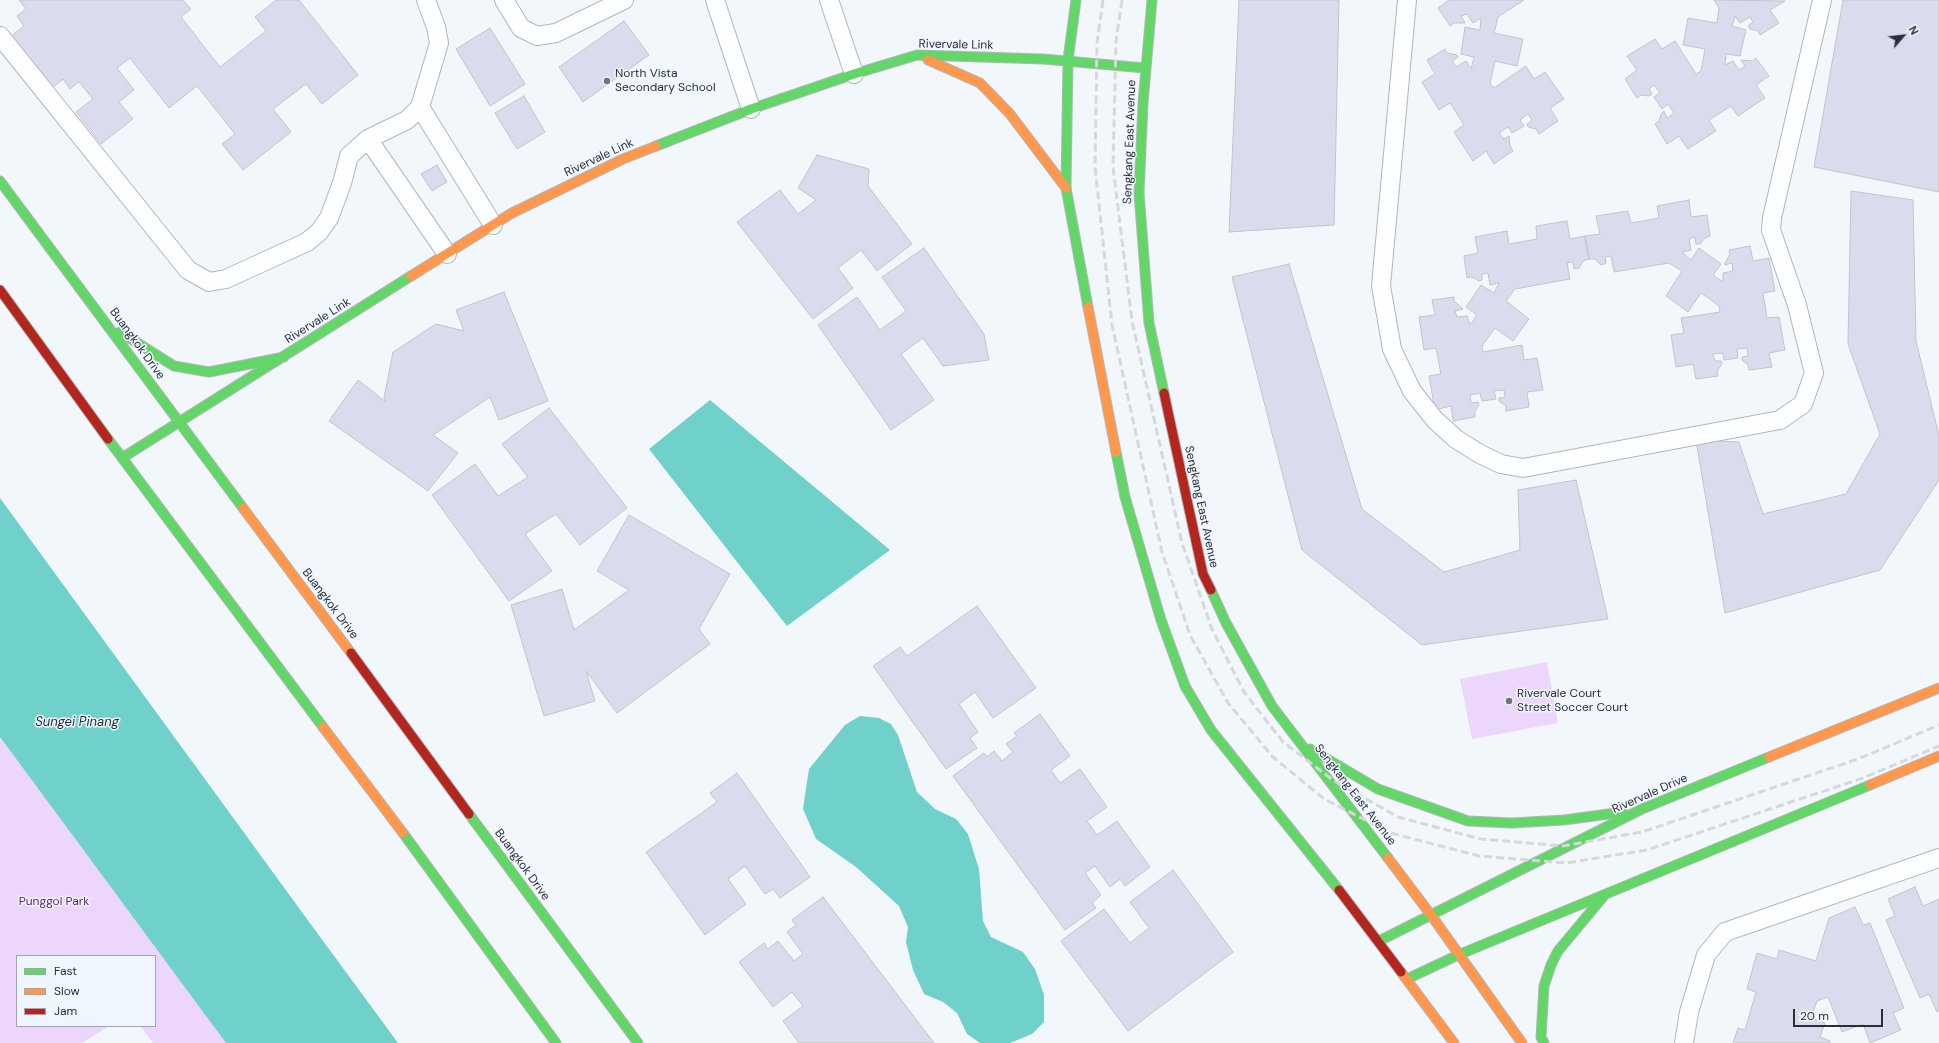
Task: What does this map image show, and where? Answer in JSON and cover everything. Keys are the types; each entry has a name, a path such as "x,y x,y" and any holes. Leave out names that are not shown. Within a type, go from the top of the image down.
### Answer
{"main road":[{"path":"1076,0 1068,60 1066,188 1099,370 1125,498 1161,620 1185,686 1211,730 1256,784 1379,941 1454,1043"},
{"name":"Sengkang East Avenue","path":"1152,0 1145,68 1139,193 1149,323 1204,574 1226,623 1272,706 1431,915 1522,1043"},
{"name":"Rivervale Link","path":"122,458 512,213 623,159 752,109 854,74 917,55 1068,60 1145,68"},
{"path":"917,55 980,83 1010,114 1066,188"},
{"name":"Buangkok Drive","path":"0,181 107,323 638,1043"},
{"path":"0,290 122,458 420,856 556,1043"},
{"path":"107,323 153,354 174,366 209,372 284,357"},
{"name":"Rivervale Drive","path":"1379,941 1642,809 1939,688"},
{"path":"1300,744 1378,789 1468,821 1512,823 1564,820 1642,809"},
{"path":"1407,979 1458,955 1738,841 1939,756"},
{"path":"1544,1043 1541,1036 1544,986 1551,965 1558,951 1605,894"}],"lane":[{"path":"0,36 188,270 209,282 226,279 307,242 319,232 329,218 342,183 349,156 368,139 407,120 420,107 439,43 436,26 426,0"},
{"path":"504,0 521,28 538,36 556,32 624,0"},
{"path":"715,0 752,109"},
{"path":"829,0 854,74"},
{"path":"1407,0 1381,286 1392,348 1412,391 1435,420 1451,434 1480,454 1501,464 1523,468 1780,420 1803,404 1814,374 1797,305 1771,230 1772,218 1822,0"},
{"path":"420,107 492,225"},
{"path":"368,139 447,254"},
{"path":"1684,1043 1689,1012 1706,955 1725,932 1939,858"}],"green space":[{"name":"Rivervale Court Street Soccer Court","path":"1547,662 1558,723 1472,739 1460,679"},
{"name":"Punggol Park","path":"0,737 226,1043 153,1043 141,1027 156,1027 156,955 16,955 16,1027 107,1027 82,1043 0,1043"}],"water":[{"path":"710,400 890,550 787,626 649,449"},
{"name":"Sungei Pinang","path":"0,498 398,1043 226,1043 0,737"},
{"path":"860,716 879,718 891,724 898,735 917,792 935,809 956,819 968,834 979,869 983,921 991,937 1023,952 1035,969 1044,995 1044,1022 1032,1034 1010,1043 980,1043 967,1034 957,1013 943,1002 924,994 913,970 906,942 908,927 899,906 856,867 816,839 803,809 809,769 845,725"}],"building":[{"path":"19,0 183,0 191,9 181,17 220,67 266,31 255,17 276,0 299,0 358,75 322,104 306,84 273,109 291,132 243,170 222,144 235,134 197,86 169,108 130,58 117,68 134,90 119,102 133,119 101,144 76,112 93,99 79,82 70,89 63,79 51,89 10,37 24,26 17,16 26,9"},
{"path":"1239,0 1339,0 1334,225 1229,232"},
{"path":"1449,0 1524,0 1498,17 1494,33 1523,39 1517,66 1495,61 1490,83 1494,88 1526,66 1534,79 1545,72 1564,99 1550,108 1558,121 1539,134 1536,129 1528,127 1527,124 1532,120 1528,114 1520,120 1524,126 1512,133 1508,127 1499,133 1504,139 1509,136 1510,146 1513,151 1494,164 1486,151 1473,161 1454,132 1464,125 1450,103 1439,110 1422,82 1435,74 1427,60 1445,49 1447,53 1457,55 1458,57 1452,61 1456,67 1466,61 1471,69 1474,57 1461,54 1465,27 1480,30 1481,18 1473,23 1467,14 1461,16 1465,23 1454,23 1450,26 1438,8"},
{"path":"1714,0 1785,1 1770,10 1779,23 1760,35 1758,31 1750,29 1748,26 1753,22 1750,17 1740,23 1735,16 1732,26 1746,30 1740,56 1726,54 1725,65 1733,61 1739,70 1745,66 1741,60 1753,61 1756,58 1769,76 1756,85 1765,98 1738,116 1731,106 1709,120 1716,131 1688,149 1679,136 1667,144 1655,124 1659,121 1661,114 1664,111 1667,118 1674,113 1668,104 1662,109 1654,97 1660,93 1654,85 1649,89 1652,94 1649,96 1641,95 1637,98 1625,79 1637,70 1627,56 1655,39 1662,49 1675,41 1696,74 1701,71 1705,49 1683,45 1688,18 1717,23 1719,8"},
{"path":"1843,0 1939,0 1939,192 1814,167"},
{"path":"624,21 649,55 583,102 559,67"},
{"path":"490,28 525,84 490,106 456,49"},
{"path":"524,96 545,132 517,149 495,113"},
{"path":"817,155 869,169 868,186 912,244 877,271 861,250 838,268 853,288 813,319 737,222 780,190 798,214 816,200 798,188"},
{"path":"437,165 447,182 432,191 421,174"},
{"path":"1851,191 1913,200 1916,341 1939,436 1939,480 1880,570 1725,613 1696,440 1739,442 1763,514 1846,494 1880,434 1848,344"},
{"path":"1689,200 1691,217 1707,215 1710,236 1705,238 1700,244 1696,244 1695,237 1689,239 1691,250 1682,252 1691,260 1699,248 1721,264 1713,275 1723,282 1723,273 1733,271 1732,263 1725,265 1730,254 1729,250 1750,246 1753,261 1769,258 1775,291 1763,293 1767,318 1779,317 1785,350 1769,353 1772,367 1749,370 1748,365 1742,360 1742,357 1748,356 1747,348 1737,349 1738,358 1724,360 1723,353 1713,354 1715,361 1721,361 1722,364 1717,371 1718,376 1696,379 1693,364 1676,367 1671,335 1684,333 1681,318 1720,312 1719,306 1701,293 1688,312 1666,296 1682,271 1669,263 1614,272 1611,256 1605,257 1606,263 1601,265 1595,259 1589,259 1585,236 1600,234 1596,216 1628,211 1631,223 1659,218 1657,206"},
{"path":"1567,221 1570,239 1585,236 1589,259 1583,261 1579,268 1574,269 1573,262 1567,263 1570,279 1515,289 1506,301 1529,319 1513,341 1495,328 1482,346 1483,352 1522,345 1524,360 1537,358 1543,390 1527,392 1529,407 1506,411 1506,406 1499,401 1499,398 1505,397 1504,390 1494,391 1496,399 1482,401 1480,393 1470,395 1471,403 1478,402 1479,405 1475,411 1475,417 1453,421 1451,406 1435,410 1429,376 1441,374 1436,348 1424,350 1419,317 1435,315 1432,300 1454,297 1454,301 1463,309 1455,311 1457,317 1467,316 1470,325 1477,315 1466,307 1481,285 1494,293 1499,283 1490,285 1488,273 1482,274 1482,280 1479,281 1472,277 1467,278 1464,256 1478,253 1475,237 1507,231 1509,244 1537,239 1536,226"},
{"path":"924,248 984,334 989,360 943,366 923,338 901,354 934,400 891,430 818,325 857,297 880,330 906,311 882,277"},
{"path":"1289,264 1362,509 1444,572 1520,550 1518,490 1576,480 1608,619 1422,645 1302,550 1232,277"},
{"path":"504,292 548,401 499,420 490,397 433,435 458,453 428,491 329,421 358,380 386,402 384,398 393,352 436,324 464,331 456,310"},
{"path":"549,408 627,508 580,545 556,514 525,534 552,571 509,601 432,495 475,464 498,496 528,477 502,444"},
{"path":"629,515 730,574 699,629 710,644 617,713 586,671 595,701 544,716 511,605 562,589 574,630 629,590 597,571"},
{"path":"977,606 1036,688 993,718 975,692 959,704 978,732 970,738 977,748 946,769 873,666 900,647 907,656"},
{"path":"1040,714 1070,756 1051,770 1060,783 1080,769 1107,807 1087,821 1097,835 1117,821 1150,867 1125,886 1120,879 1110,887 1095,866 1085,873 1101,895 1092,903 1096,908 1065,930 953,776 984,753 987,757 994,751 1002,761 1013,752 1006,744 1017,736 1014,733"},
{"path":"737,773 810,877 780,898 773,889 765,894 745,866 728,879 746,904 705,935 646,852 717,802 710,793"},
{"path":"1173,870 1233,952 1128,1031 1061,941 1104,909 1130,943 1149,928 1130,902"},
{"path":"1915,887 1923,906 1939,899 1939,1011 1937,1012 1929,994 1920,998 1886,920 1895,916 1888,899"},
{"path":"823,897 934,1043 799,1043 783,1021 803,1006 792,992 773,1007 739,962 764,943 768,949 778,941 794,961 803,954 787,932 796,925 792,920"},
{"path":"1855,907 1863,925 1870,923 1904,1008 1893,1013 1901,1030 1870,1043 1863,1024 1842,1032 1828,997 1817,1001 1811,1018 1825,1023 1820,1037 1830,1041 1830,1043 1733,1043 1738,1028 1745,1030 1756,992 1747,989 1757,953 1777,959 1779,950 1816,961 1829,918"}],"railway":[{"path":"1103,0 1097,43 1095,167 1112,325 1162,552 1190,635 1228,703 1273,757 1324,799 1391,833 1479,856 1566,863 1647,850 1863,778 1939,746"},
{"path":"1122,0 1116,41 1113,167 1132,321 1182,543 1212,629 1244,692 1283,742 1333,780 1398,817 1481,839 1563,846 1642,832 1858,759 1939,725"}],"traffic: fast":[{"path":"1076,0 1068,60 1066,188 1088,307"},
{"path":"1152,0 1143,103 1139,193 1149,323 1164,393"},
{"path":"656,146 751,109 854,74 917,55 1043,59 1145,68"},
{"path":"0,181 243,508"},
{"path":"122,458 411,276"},
{"path":"120,332 174,366 209,372 284,357"},
{"path":"108,439 323,727"},
{"path":"1116,452 1125,497 1161,620 1185,686 1211,730 1339,890"},
{"path":"1211,590 1226,623 1272,706 1388,858"},
{"path":"1310,749 1378,789 1468,821 1512,823 1564,820 1623,812"},
{"path":"1379,941 1642,809 1769,757"},
{"path":"1407,979 1458,955 1870,785"},
{"path":"469,814 638,1043"},
{"path":"403,833 556,1043"},
{"path":"1544,1043 1541,1037 1544,986 1551,965 1558,951 1603,897"}],"traffic: slow":[{"path":"928,60 980,83 1010,114 1066,188"},
{"path":"411,276 512,213 623,159 656,146"},
{"path":"1088,307 1116,452"},
{"path":"243,508 351,653"},
{"path":"1769,757 1939,688"},
{"path":"323,727 403,833"},
{"path":"1870,785 1939,756"},
{"path":"1388,858 1431,915 1522,1043"},
{"path":"1401,972 1454,1043"}],"traffic: jam":[{"path":"0,290 108,439"},
{"path":"1164,393 1203,574 1211,590"},
{"path":"351,653 469,814"},
{"path":"1339,890 1401,972"}],"place":[{"name":"North Vista Secondary School","path":"607,81"},
{"name":"Rivervale Court Street Soccer Court","path":"1509,701"}]}
